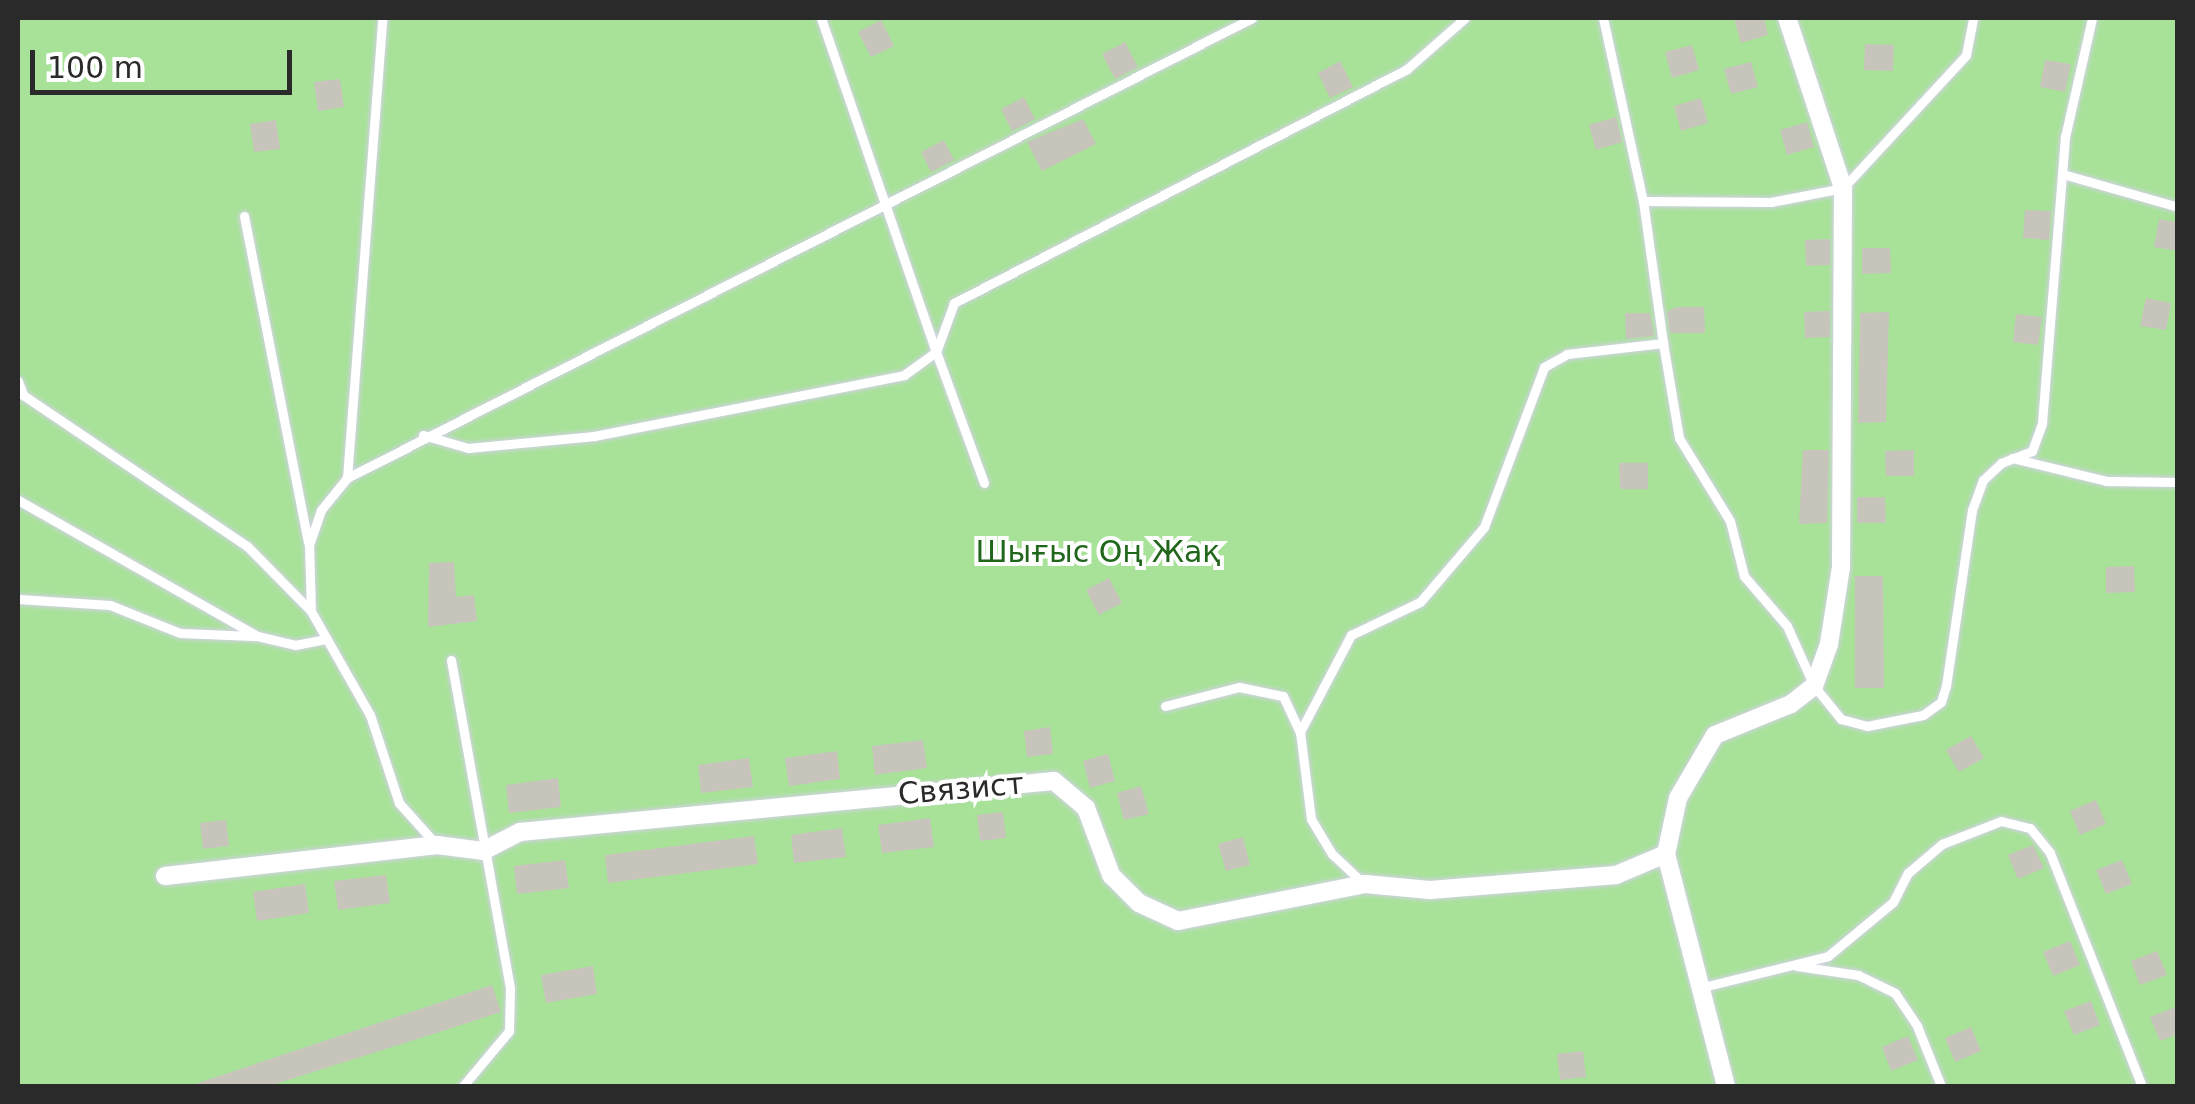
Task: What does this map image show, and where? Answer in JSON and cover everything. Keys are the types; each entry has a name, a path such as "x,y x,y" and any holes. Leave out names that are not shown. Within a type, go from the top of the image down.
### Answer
{"street":[{"path":"1726,1086 1666,854 1678,798 1715,735 1792,704 1814,686 1829,644 1841,567 1842,188 1787,18"},
{"name":"Связист","path":"482,851 520,832 1054,781 1086,808 1111,875 1140,902 1178,921 1365,884 1430,890 1616,874 1666,854"},
{"path":"165,876 437,846 482,851"}],"lane":[{"path":"346,478 382,18"},
{"path":"821,18 984,484"},
{"path":"308,545 321,510 346,478 423,435 887,208 1252,18"},
{"path":"423,435 468,448 594,436 904,375 936,352 954,303 1407,68 1465,18"},
{"path":"1604,18 1643,200 1679,438 1724,507 1744,576 1787,626 1814,686 1841,719 1867,726 1923,715 1941,702 1972,510 1983,480 2012,458 2032,451 2042,423 2066,174 2065,137 2092,18"},
{"path":"1643,200 1770,202 1842,188 1966,55 1973,18"},
{"path":"2066,174 2178,206"},
{"path":"244,216 308,545 310,611"},
{"path":"1300,732 1351,635 1420,602 1484,528 1544,366 1567,354 1663,343"},
{"path":"18,381 23,396 247,546 310,611 370,715 399,803 437,846"},
{"path":"2012,458 2106,481 2178,482"},
{"path":"18,500 257,636"},
{"path":"18,599 110,605 180,633 257,636 295,645 325,638"},
{"path":"451,660 482,851 510,990 510,1031 462,1086"},
{"path":"1165,706 1239,687 1283,696 1300,732 1311,819 1332,854 1365,884"},
{"path":"1699,988 1828,956 1893,902 1908,873 1942,844 2001,821 2030,828 2050,853 2142,1086"},
{"path":"1793,965 1858,975 1895,993 1917,1026 1941,1086"}],"green space":[{"name":"Шығыс Оң Жақ","path":"18,18 2177,18 2177,1086 18,1086"}],"building":[{"path":"1734,18 1764,18 1768,35 1741,43"},
{"path":"881,20 894,46 871,57 858,32"},
{"path":"1125,42 1138,67 1115,79 1102,54"},
{"path":"1865,44 1894,45 1893,71 1864,70"},
{"path":"1692,45 1699,70 1672,78 1665,52"},
{"path":"2045,60 2071,64 2065,92 2040,87"},
{"path":"1340,61 1353,87 1330,98 1318,73"},
{"path":"1751,62 1758,87 1731,94 1724,69"},
{"path":"340,79 344,107 318,111 314,82"},
{"path":"1024,97 1035,119 1012,131 1001,109"},
{"path":"1701,98 1708,123 1681,131 1674,106"},
{"path":"1616,117 1622,142 1596,150 1589,125"},
{"path":"1083,119 1096,144 1042,171 1027,142"},
{"path":"276,120 280,149 254,152 250,124"},
{"path":"1807,122 1814,147 1787,155 1780,130"},
{"path":"944,140 954,160 931,172 921,152"},
{"path":"2025,210 2051,211 2049,240 2023,238"},
{"path":"2159,219 2178,222 2178,251 2154,247"},
{"path":"1830,239 1830,265 1806,266 1805,240"},
{"path":"1862,248 1890,248 1891,273 1862,274"},
{"path":"2146,298 2171,303 2166,330 2140,326"},
{"path":"1676,307 1704,307 1705,333 1670,333 1667,312"},
{"path":"1830,311 1830,337 1805,338 1804,312"},
{"path":"1889,312 1886,422 1858,423 1860,313"},
{"path":"1625,313 1650,313 1654,336 1626,339"},
{"path":"2016,314 2042,317 2038,345 2013,342"},
{"path":"1803,450 1829,450 1827,523 1799,524"},
{"path":"1914,450 1914,476 1886,476 1885,451"},
{"path":"1619,463 1648,463 1648,489 1620,489"},
{"path":"1857,497 1885,497 1886,523 1857,523"},
{"path":"454,562 456,597 474,595 477,621 428,627 429,563"},
{"path":"2134,566 2135,592 2106,593 2106,567"},
{"path":"1855,576 1883,576 1884,688 1855,688"},
{"path":"1109,578 1122,603 1099,615 1086,590"},
{"path":"1050,727 1053,754 1027,757 1024,731"},
{"path":"1971,736 1984,758 1959,772 1946,750"},
{"path":"923,740 927,768 875,775 872,746"},
{"path":"837,751 840,779 789,786 785,758"},
{"path":"1108,754 1115,781 1090,788 1083,761"},
{"path":"749,758 753,787 701,793 698,765"},
{"path":"558,778 561,807 509,813 506,785"},
{"path":"1141,786 1149,814 1124,820 1117,793"},
{"path":"2096,800 2106,824 2080,835 2070,811"},
{"path":"1003,812 1006,838 980,841 977,815"},
{"path":"930,818 934,847 882,853 878,825"},
{"path":"226,820 229,846 203,849 200,823"},
{"path":"842,828 846,857 794,863 791,835"},
{"path":"754,836 758,864 608,883 605,855"},
{"path":"1243,837 1250,865 1226,871 1218,844"},
{"path":"2033,845 2044,868 2018,879 2008,855"},
{"path":"565,860 569,888 517,894 514,866"},
{"path":"2122,860 2132,884 2106,894 2096,870"},
{"path":"386,875 390,903 338,910 334,881"},
{"path":"305,884 309,913 257,921 253,892"},
{"path":"2070,941 2080,965 2053,976 2043,952"},
{"path":"2157,951 2167,975 2140,985 2131,961"},
{"path":"593,966 597,994 546,1003 541,975"},
{"path":"492,985 501,1012 269,1086 189,1086"},
{"path":"2091,1001 2100,1025 2074,1035 2064,1011"},
{"path":"2178,1006 2178,1034 2160,1041 2150,1017"},
{"path":"1971,1027 1981,1051 1955,1062 1945,1038"},
{"path":"1908,1036 1918,1060 1891,1071 1882,1047"},
{"path":"1583,1051 1586,1077 1560,1080 1557,1054"}]}
